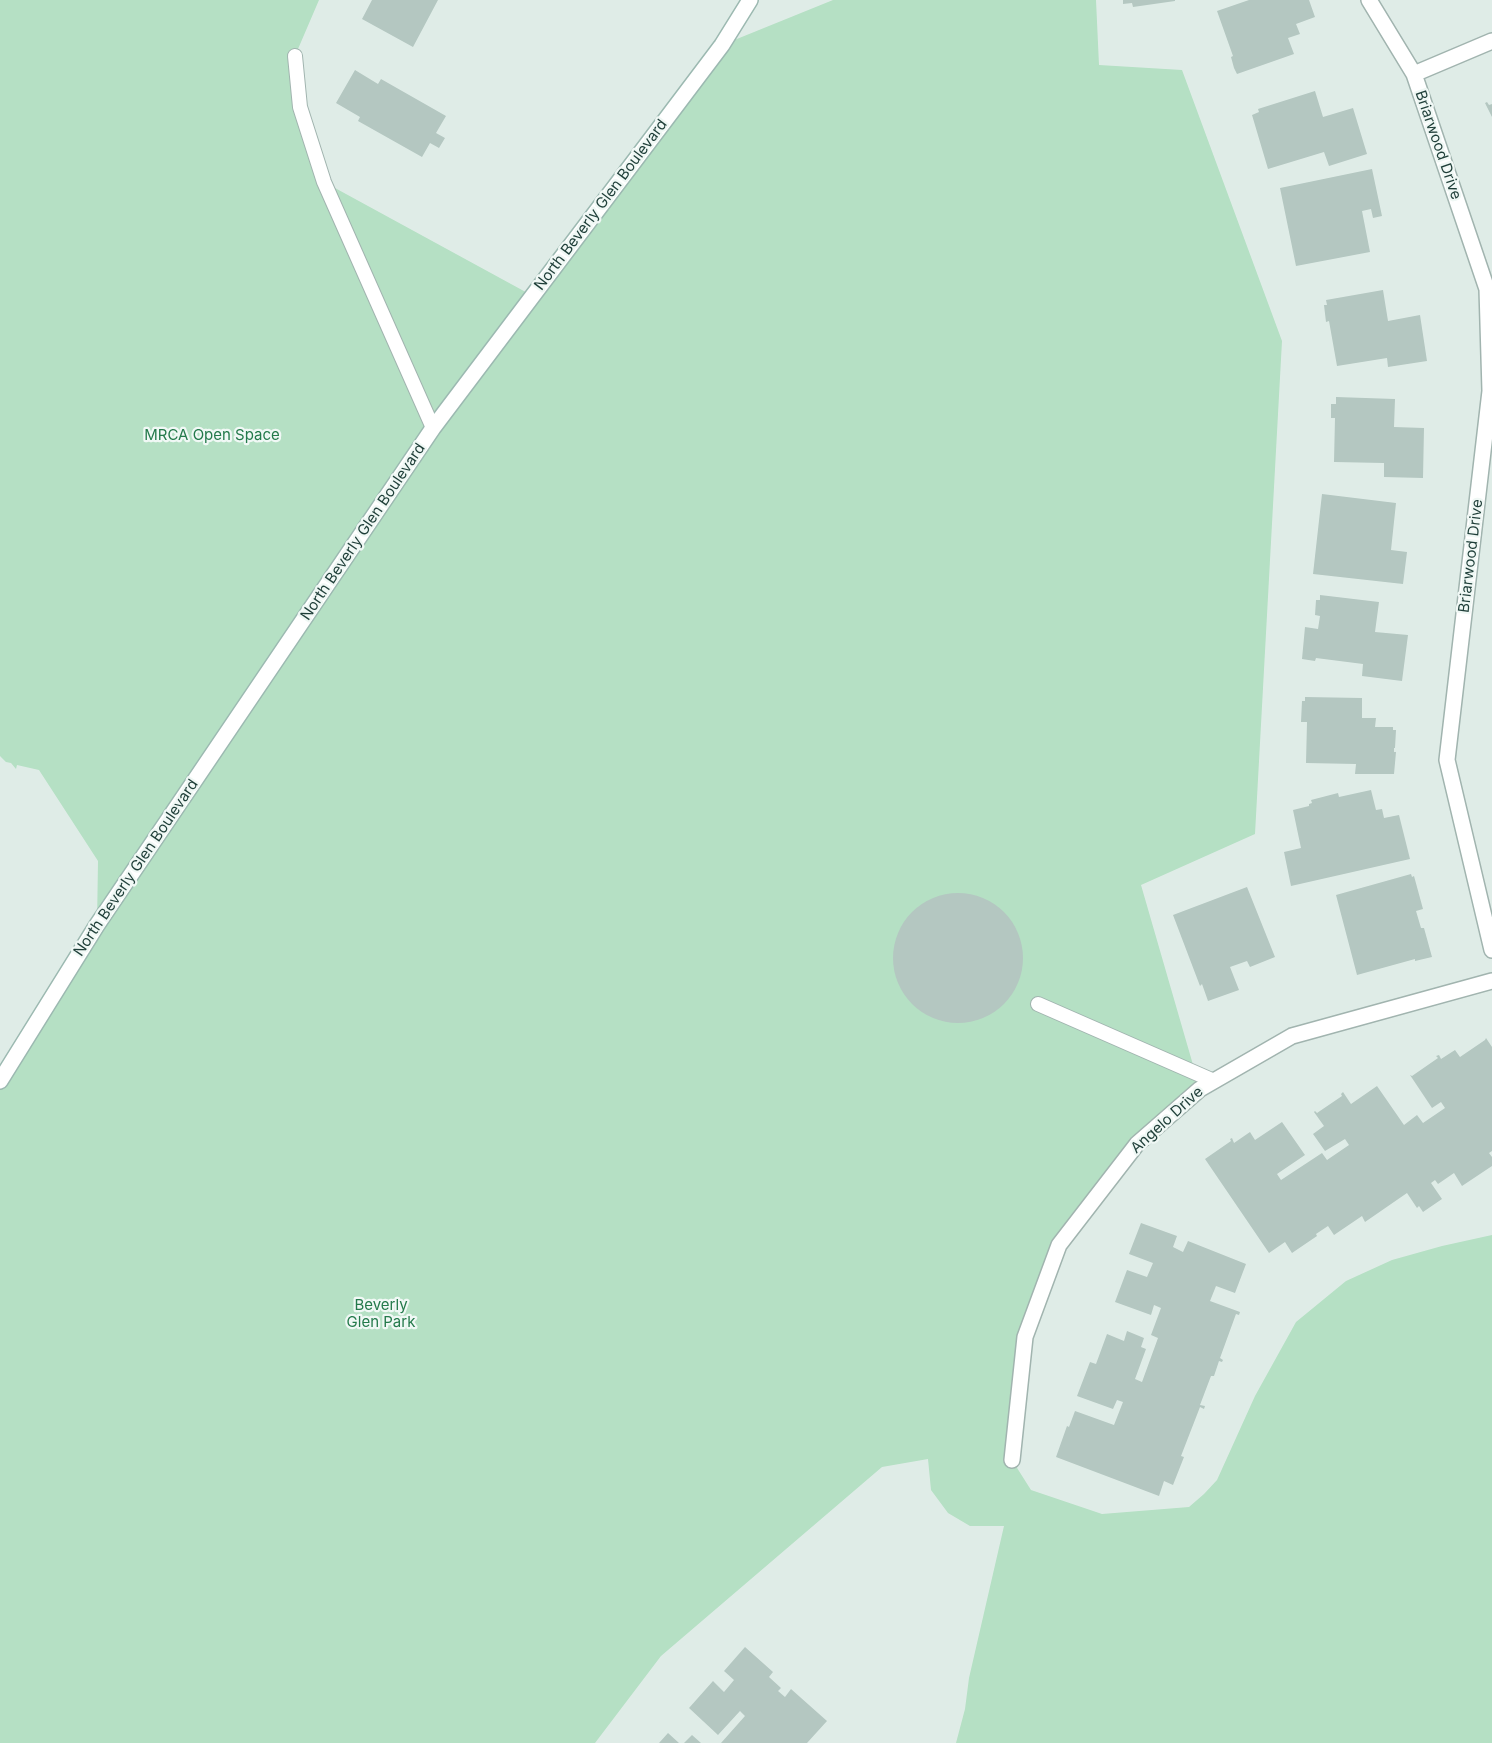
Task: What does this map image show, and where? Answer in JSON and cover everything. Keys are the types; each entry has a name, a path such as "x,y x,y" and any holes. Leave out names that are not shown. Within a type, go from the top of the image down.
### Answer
{"street":[{"name":"North Beverly Glen Boulevard","path":"0,1081 97,925 433,428 722,45 750,0"},
{"name":"Briarwood Drive","path":"1369,0 1414,74 1487,289 1490,391 1446,760 1492,950"},
{"path":"1414,74 1492,41"},
{"name":"Angelo Drive","path":"1012,1460 1025,1337 1059,1245 1137,1144 1200,1089 1292,1036 1492,981"}],"lane":[{"path":"295,56 300,107 324,182 433,428"},
{"path":"1038,1004 1214,1081"}],"green space":[{"path":"0,0 319,0 295,56 324,182 533,296 722,45 833,0 1096,0 1099,65 1182,70 1282,341 1255,834 1141,885 1200,1089 1137,1144 1059,1245 1025,1337 1012,1460 1031,1490 1102,1514 1189,1507 1217,1480 1255,1396 1296,1322 1346,1281 1392,1260 1492,1235 1492,1743 956,1743 1004,1526 970,1526 948,1513 931,1490 928,1459 882,1467 661,1656 595,1743 0,1743 0,1081 97,925 98,861 39,770 17,765 16,769 11,763 6,762 0,756"}],"building":[{"path":"372,0 438,0 413,47 362,19"},
{"path":"1123,0 1175,1 1133,7 1132,3 1123,4"},
{"path":"1249,0 1309,0 1315,17 1296,24 1300,34 1288,38 1294,54 1237,74 1231,57 1233,56 1217,11"},
{"path":"355,70 378,84 381,79 446,116 436,133 445,138 439,148 430,143 422,157 358,121 360,117 336,103"},
{"path":"1315,91 1323,117 1353,108 1367,154 1329,166 1324,152 1268,169 1252,115 1259,112 1258,109"},
{"path":"1487,102 1489,105 1492,104 1492,117 1485,103"},
{"path":"1372,169 1382,216 1373,218 1371,209 1362,211 1370,252 1296,266 1280,188"},
{"path":"1383,290 1388,321 1420,315 1427,361 1388,367 1387,358 1337,366 1329,321 1326,322 1324,305 1327,305 1326,300"},
{"path":"1336,397 1395,399 1394,427 1424,428 1423,478 1384,477 1384,463 1334,462 1335,418 1331,418 1331,404 1336,404"},
{"path":"1322,494 1396,503 1391,550 1407,552 1403,584 1313,574"},
{"path":"1320,595 1379,602 1375,632 1408,635 1402,681 1362,676 1363,664 1316,658 1315,661 1302,659 1305,627 1318,629 1320,616 1315,615 1316,600 1320,600"},
{"path":"1305,697 1362,698 1362,718 1376,718 1375,727 1393,727 1393,730 1396,730 1394,774 1355,774 1356,764 1306,763 1307,722 1301,722 1302,701 1305,701"},
{"path":"1371,790 1376,810 1382,809 1384,818 1399,815 1410,859 1291,886 1284,852 1301,848 1293,810 1309,806 1312,803 1311,800 1338,793 1339,797"},
{"path":"1411,874 1412,877 1414,876 1423,909 1416,911 1421,928 1424,928 1432,957 1415,961 1415,959 1357,975 1336,895"},
{"path":"1247,887 1275,957 1250,967 1247,961 1230,967 1239,990 1208,1001 1202,984 1200,986 1173,915"},
{"path":"958,893 971,894 983,898 1004,912 1018,933 1022,945 1022,971 1018,983 1004,1004 983,1018 971,1022 958,1023 945,1022 933,1018 912,1004 898,983 894,971 893,958 894,945 898,933 912,912 933,898 945,894"},
{"path":"1486,1038 1492,1047 1492,1151 1489,1153 1492,1157 1492,1166 1462,1186 1454,1173 1438,1184 1435,1180 1431,1183 1442,1199 1423,1212 1419,1206 1417,1208 1407,1193 1365,1222 1362,1216 1334,1235 1328,1226 1292,1253 1285,1242 1269,1253 1205,1159 1231,1141 1230,1139 1232,1138 1234,1143 1250,1132 1255,1140 1282,1122 1305,1155 1277,1174 1281,1180 1322,1153 1327,1160 1349,1145 1345,1139 1325,1151 1313,1134 1324,1126 1315,1111 1317,1113 1342,1096 1343,1092 1351,1104 1377,1086 1404,1125 1417,1115 1423,1123 1445,1108 1441,1102 1432,1108 1410,1075 1412,1076 1438,1058 1436,1056 1439,1055 1441,1059 1455,1050 1460,1057"},
{"path":"1141,1223 1177,1236 1173,1247 1183,1252 1188,1241 1246,1264 1235,1293 1216,1286 1210,1301 1240,1312 1239,1315 1236,1314 1220,1358 1223,1360 1222,1362 1219,1361 1214,1376 1211,1376 1200,1405 1205,1406 1204,1409 1200,1407 1181,1456 1184,1457 1173,1485 1164,1481 1159,1496 1056,1457 1067,1426 1069,1427 1075,1411 1114,1425 1123,1402 1117,1400 1113,1409 1077,1396 1090,1362 1096,1364 1107,1334 1124,1341 1127,1331 1144,1338 1141,1347 1146,1349 1135,1379 1142,1382 1158,1338 1151,1335 1161,1308 1154,1305 1151,1315 1115,1302 1127,1270 1147,1277 1153,1263 1129,1254"},
{"path":"745,1647 773,1672 769,1677 781,1688 778,1691 785,1697 791,1689 827,1721 807,1743 721,1743 745,1716 740,1711 718,1735 689,1708 713,1681 724,1692 734,1680 724,1671"},
{"path":"668,1733 679,1743 659,1743"},
{"path":"692,1735 701,1743 684,1743"}],"park label":[{"name":"MRCA Open Space","path":"212,435"},
{"name":"Beverly Glen Park","path":"381,1314"}]}
